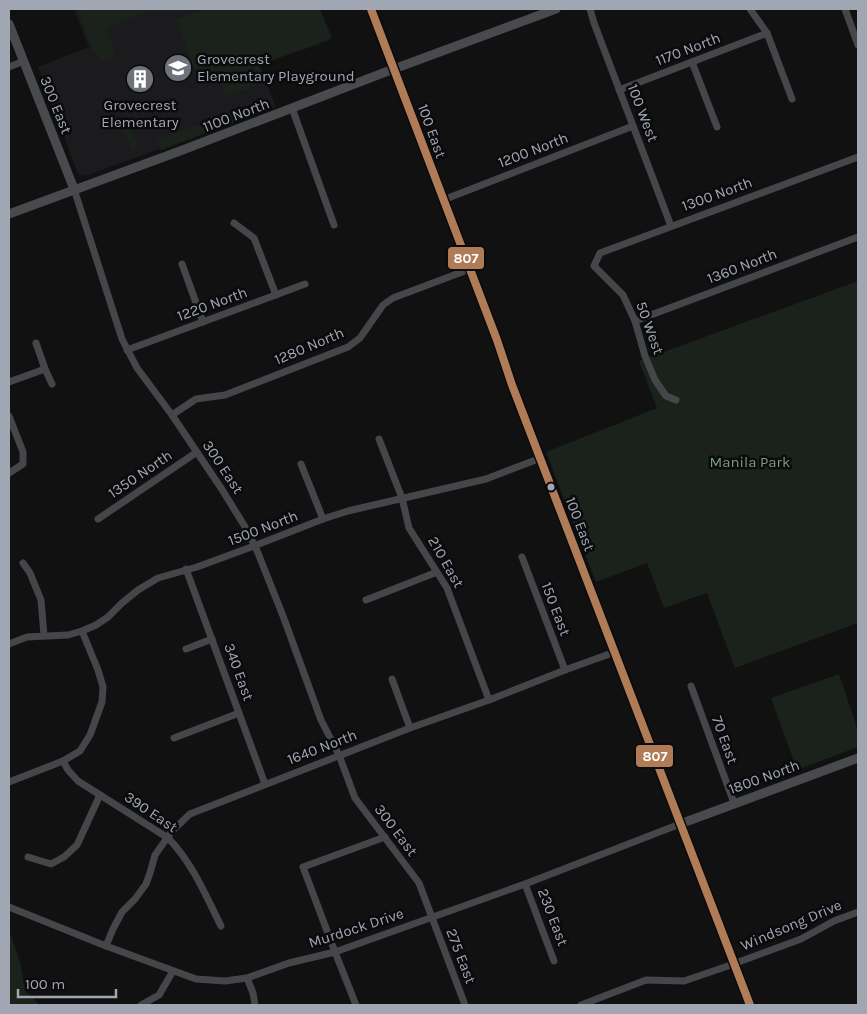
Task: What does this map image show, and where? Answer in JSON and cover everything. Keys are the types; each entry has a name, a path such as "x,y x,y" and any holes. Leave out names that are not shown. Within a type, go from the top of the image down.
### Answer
{"main road":[{"name":"100 East","path":"371,9 497,340 512,385 750,1005"},
{"name":"1100 North","path":"9,214 180,151 394,68 556,9"},
{"name":"300 East","path":"9,24 74,189"},
{"name":"1800 North","path":"680,824 858,758"}],"street":[{"name":"100 West","path":"590,9 671,226"},
{"path":"750,9 767,33 792,99"},
{"path":"845,9 858,45"},
{"name":"1170 North","path":"619,90 767,33"},
{"path":"9,67 24,61"},
{"path":"692,62 717,127"},
{"path":"292,108 334,225"},
{"name":"1200 North","path":"443,200 633,126"},
{"name":"1300 North","path":"594,266 600,253 858,158"},
{"name":"300 East","path":"74,189 127,350 240,518 255,546 321,720 339,755 355,798 419,883 432,918"},
{"path":"234,223 254,238 276,295"},
{"name":"1360 North","path":"635,321 858,237"},
{"path":"182,264 203,322"},
{"name":"50 West","path":"594,266 623,295 635,321 645,356 655,380 666,396 676,400"},
{"name":"1280 North","path":"172,415 196,399 225,394 348,347 360,338 383,305 393,298 470,269"},
{"name":"1220 North","path":"127,350 305,284"},
{"path":"36,343 52,384"},
{"path":"9,382 45,369"},
{"path":"9,416 23,452 23,464 9,473"},
{"name":"210 East","path":"379,439 402,498 410,528 447,588 489,700"},
{"name":"1350 North","path":"98,519 197,452"},
{"name":"1500 North","path":"9,644 27,636 68,634 82,631 108,617 138,590 158,578 197,567 348,510 486,479 541,458"},
{"path":"301,464 323,519"},
{"name":"150 East","path":"522,557 565,670"},
{"path":"23,563 30,573 41,600 44,635"},
{"name":"340 East","path":"186,569 265,784"},
{"path":"366,600 437,572"},
{"path":"9,782 64,761 80,751 90,735 102,702 102,687 98,670 82,631"},
{"path":"186,649 212,639"},
{"name":"1640 North","path":"106,946 122,912 146,884 155,855 172,831 190,814 339,755 614,652"},
{"path":"392,679 410,728"},
{"name":"70 East","path":"691,686 734,803"},
{"path":"174,738 239,713"},
{"name":"390 East","path":"64,761 68,770 78,780 168,838 187,861 221,926"},
{"path":"28,857 51,864 64,857 77,845 100,795"},
{"name":"Murdock Drive","path":"9,907 106,946 196,979 225,981 247,978 289,963 335,952 525,884 680,824"},
{"path":"356,1005 303,867 384,837"},
{"name":"230 East","path":"525,884 554,960"},
{"name":"Windsong Drive","path":"581,1005 646,980 684,981 801,939 834,921 858,912"},
{"name":"275 East","path":"432,918 465,1005"},
{"path":"142,1005 159,995 173,971"},
{"path":"247,978 256,1005"}],"shaded area":[{"path":"74,9 319,9 331,40 259,65 276,107 85,176 78,174 38,67 89,47"}],"green space":[{"path":"78,9 149,9 150,11 106,28 116,56 102,61 93,52"},
{"path":"205,9 320,9 332,38 259,65 265,82 226,97 216,72 198,79 176,20"},
{"path":"246,107 253,113 251,116 161,150 157,140"},
{"path":"128,119 138,146 131,150 120,123"},
{"name":"Manila Park","path":"858,281 858,623 735,668 707,593 664,608 647,563 596,582 546,452 657,408 639,361"},
{"path":"839,674 858,731 858,747 797,770 771,698"},
{"path":"9,930 20,962 25,991 39,1005 9,1005"}],"transit line":[{"name":"807","path":"371,9 497,340 512,385 750,1005"}],"place":[{"name":"Grovecrest Elementary Playground","path":"178,68"},
{"name":"Grovecrest Elementary","path":"140,79"}]}
